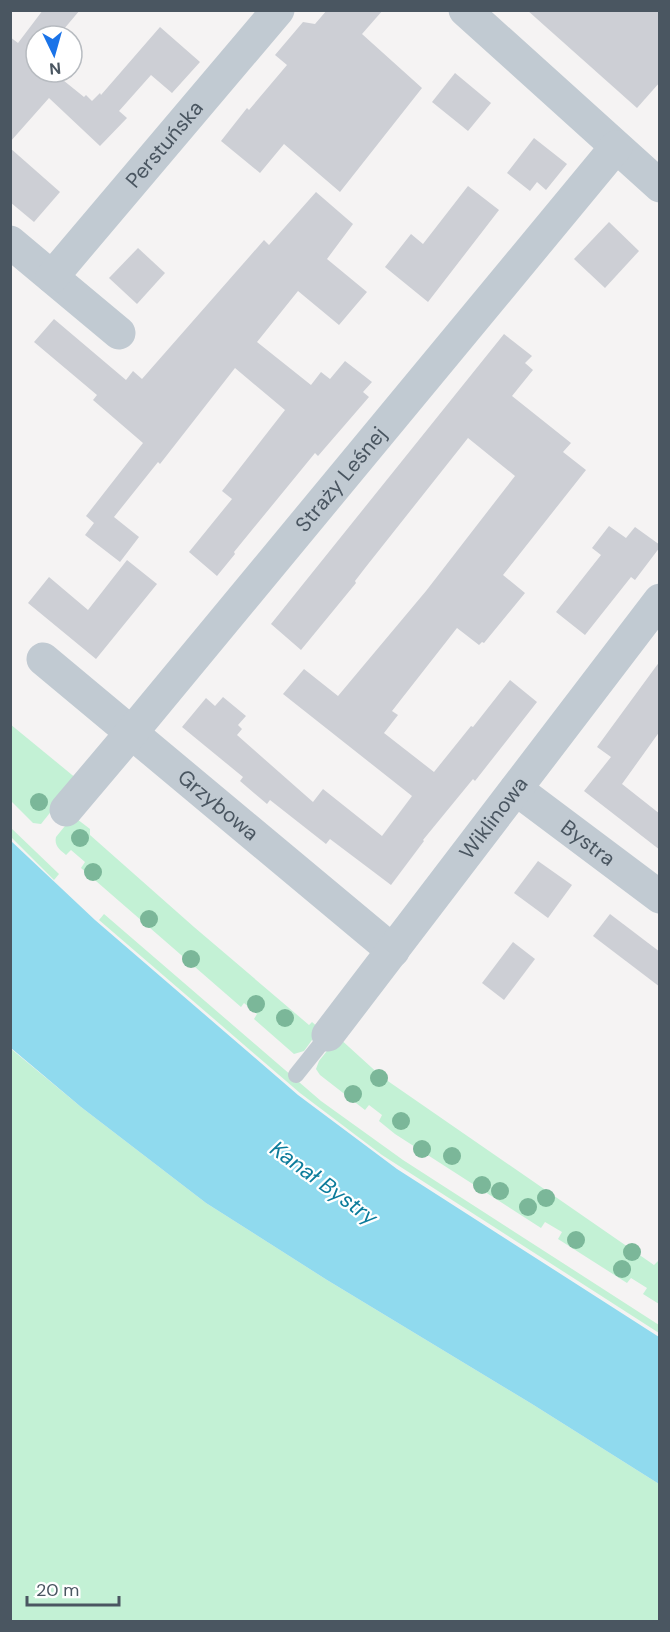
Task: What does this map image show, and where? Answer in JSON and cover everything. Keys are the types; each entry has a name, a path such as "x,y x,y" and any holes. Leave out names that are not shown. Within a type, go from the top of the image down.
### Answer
{"street":[{"name":"Perstuńska","path":"52,277 278,10"},
{"path":"465,10 660,186"},
{"name":"Straży Leśnej","path":"66,810 616,147"},
{"path":"10,242 119,333"},
{"name":"Wiklinowa","path":"328,1035 660,600"},
{"name":"Grzybowa","path":"43,658 393,951"},
{"name":"Bystra","path":"516,789 660,897"}],"lane":[{"path":"296,1075 328,1035"}],"green space":[{"path":"10,724 77,779 41,824 33,823 11,801"},
{"path":"73,816 90,829 90,835 194,927 309,1025 312,1022 320,1029 304,1051 294,1054 254,1019 257,1014 244,1003 241,1007 81,868 85,862 71,850 66,855 60,849 56,843 56,837"},
{"path":"10,827 59,874 54,880 11,837"},
{"path":"104,914 321,1101 403,1160 659,1325 659,1333 382,1155 300,1093 99,920"},
{"path":"338,1037 382,1077 654,1265 659,1260 659,1304 643,1294 647,1288 631,1278 627,1283 558,1239 562,1232 545,1222 541,1228 395,1134 379,1121 382,1115 369,1105 365,1110 320,1075 316,1069 319,1061"},
{"path":"10,1048 81,1107 206,1203 659,1484 659,1621 11,1621"}],"water":[{"name":"Kanał Bystry","path":"11,841 95,920 298,1095 397,1169 659,1337 659,1484 206,1203 81,1107 11,1048"}],"building":[{"path":"43,10 80,10 68,24 32,24"},
{"path":"327,10 383,10 362,34 422,88 340,192 284,144 260,173 221,141 247,108 249,110 287,65 275,55 303,22 315,24"},
{"path":"527,10 660,10 660,82 637,108"},
{"path":"160,27 200,62 172,93 151,75 119,111 127,118 100,146 49,98 10,142 10,37 18,43 24,35 24,84 68,84 92,101 100,93 101,95"},
{"path":"455,73 491,103 468,131 432,102"},
{"path":"534,138 567,164 546,190 537,182 530,191 507,173"},
{"path":"10,148 60,192 34,222 10,202"},
{"path":"468,186 499,210 428,302 385,267 411,234 423,244"},
{"path":"316,192 353,224 327,259 367,292 339,325 298,291 257,342 311,385 321,372 330,379 345,361 372,382 363,392 369,397 318,456 315,453 217,576 189,552 232,499 222,491 285,410 235,368 160,464 158,462 114,517 139,537 120,562 85,535 94,523 86,516 143,443 93,400 97,395 34,342 54,319 126,380 133,371 142,379 264,240 269,245"},
{"path":"609,222 639,251 605,288 574,259"},
{"path":"138,248 165,273 137,304 109,278"},
{"path":"504,334 532,356 525,363 533,370 512,396 571,443 563,452 586,470 503,575 525,593 484,643 479,645 457,628 392,711 398,715 384,733 434,772 510,680 537,702 475,781 473,779 423,840 391,885 330,839 326,844 270,800 267,804 240,781 243,777 182,727 206,698 215,706 223,697 246,716 238,725 242,729 237,735 313,802 323,789 382,836 412,796 283,694 304,669 338,696 426,591 515,476 468,438 301,650 271,624"},
{"path":"609,526 626,538 635,527 660,547 635,580 631,577 585,635 556,612 601,555 592,548"},
{"path":"127,560 157,584 96,659 28,603 49,577 88,610"},
{"path":"660,661 660,731 622,784 660,814 660,850 584,791 611,757 597,747"},
{"path":"538,861 572,885 548,918 514,893"},
{"path":"610,914 660,952 660,987 593,936"},
{"path":"513,942 535,959 504,1000 482,983"}]}
